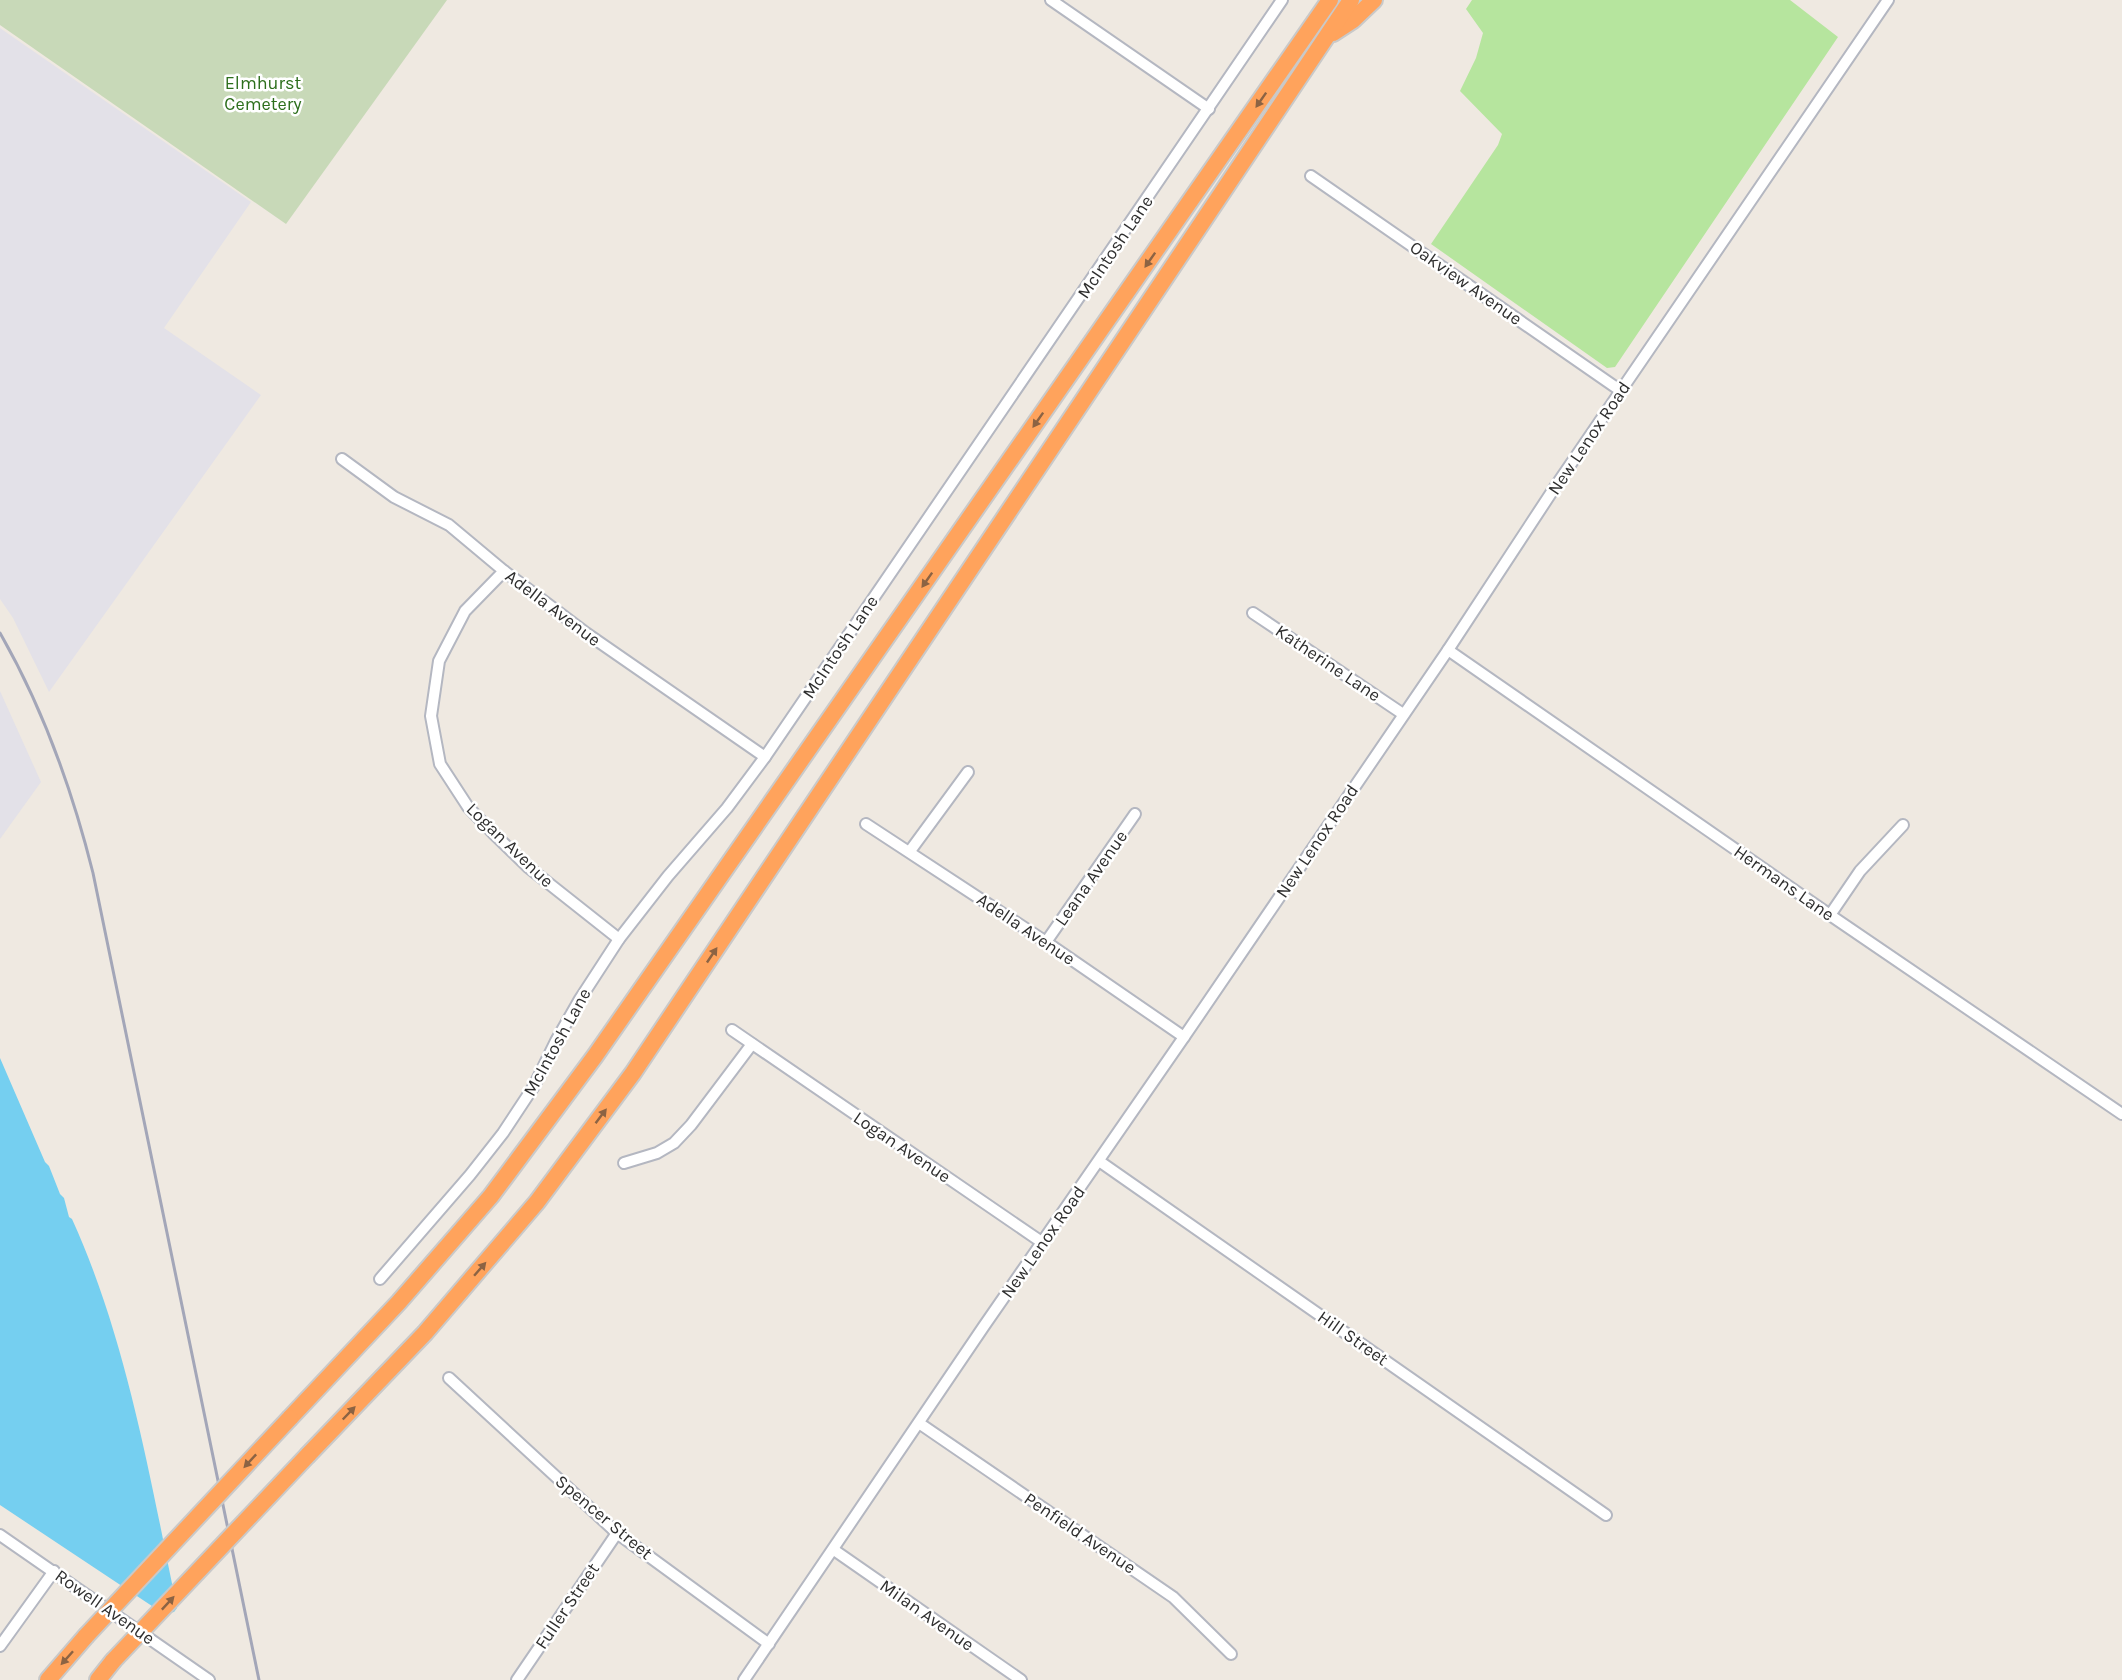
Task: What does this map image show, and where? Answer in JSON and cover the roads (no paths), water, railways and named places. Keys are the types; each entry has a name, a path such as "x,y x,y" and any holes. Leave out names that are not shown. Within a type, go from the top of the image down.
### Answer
{"highway":[{"path":"1280,72 1317,0"},
{"path":"48,1680 86,1636 399,1302 491,1196 596,1056 1330,0"},
{"path":"98,1680 113,1661 425,1333 537,1202 633,1073 1351,0"},
{"path":"1325,39 1353,20 1374,0"}],"street":[{"path":"1051,0 1209,109"},
{"name":"McIntosh Lane","path":"380,1280 503,1133 534,1086 580,999 619,939 668,876 727,808 765,757 1282,0"},
{"name":"New Lenox Road","path":"749,1678 769,1644 919,1423 1448,650 1888,0"},
{"name":"Oakview Avenue","path":"1311,176 1622,391"},
{"name":"Adella Avenue","path":"342,459 394,497 449,525 504,571 586,633 765,757"},
{"name":"Logan Avenue","path":"504,571 465,612 439,661 431,716 440,764 468,807 493,833 528,867 619,939"},
{"name":"Katherine Lane","path":"1253,613 1403,714"},
{"name":"Hermans Lane","path":"1448,650 2122,1114"},
{"path":"910,851 968,772"},
{"name":"Leana Avenue","path":"1046,942 1135,814"},
{"name":"Adella Avenue","path":"866,824 1046,942 1184,1037"},
{"path":"1830,915 1860,871 1903,825"},
{"name":"Logan Avenue","path":"732,1030 1043,1243"},
{"path":"624,1163 657,1153 674,1143 691,1125 752,1044"},
{"name":"Hill Street","path":"1099,1161 1606,1515"},
{"name":"Spencer Street","path":"448,1378 617,1533 769,1644"},
{"name":"Penfield Avenue","path":"919,1423 1173,1597 1231,1654"},
{"name":"Fuller Street","path":"518,1680 617,1533"},
{"name":"Rowell Avenue","path":"0,1535 209,1680"},
{"name":"Milan Avenue","path":"834,1550 1021,1680"},
{"path":"0,1646 54,1571"}],"water":[{"path":"0,1058 45,1162 64,1198 69,1217 72,1219 91,1265 108,1313 135,1410 177,1608 174,1612 164,1614 0,1505"}],"railway":[{"path":"0,633 30,690 55,750 76,811 93,873 259,1680"}],"park label":[{"name":"Elmhurst Cemetery","path":"263,94"}]}
